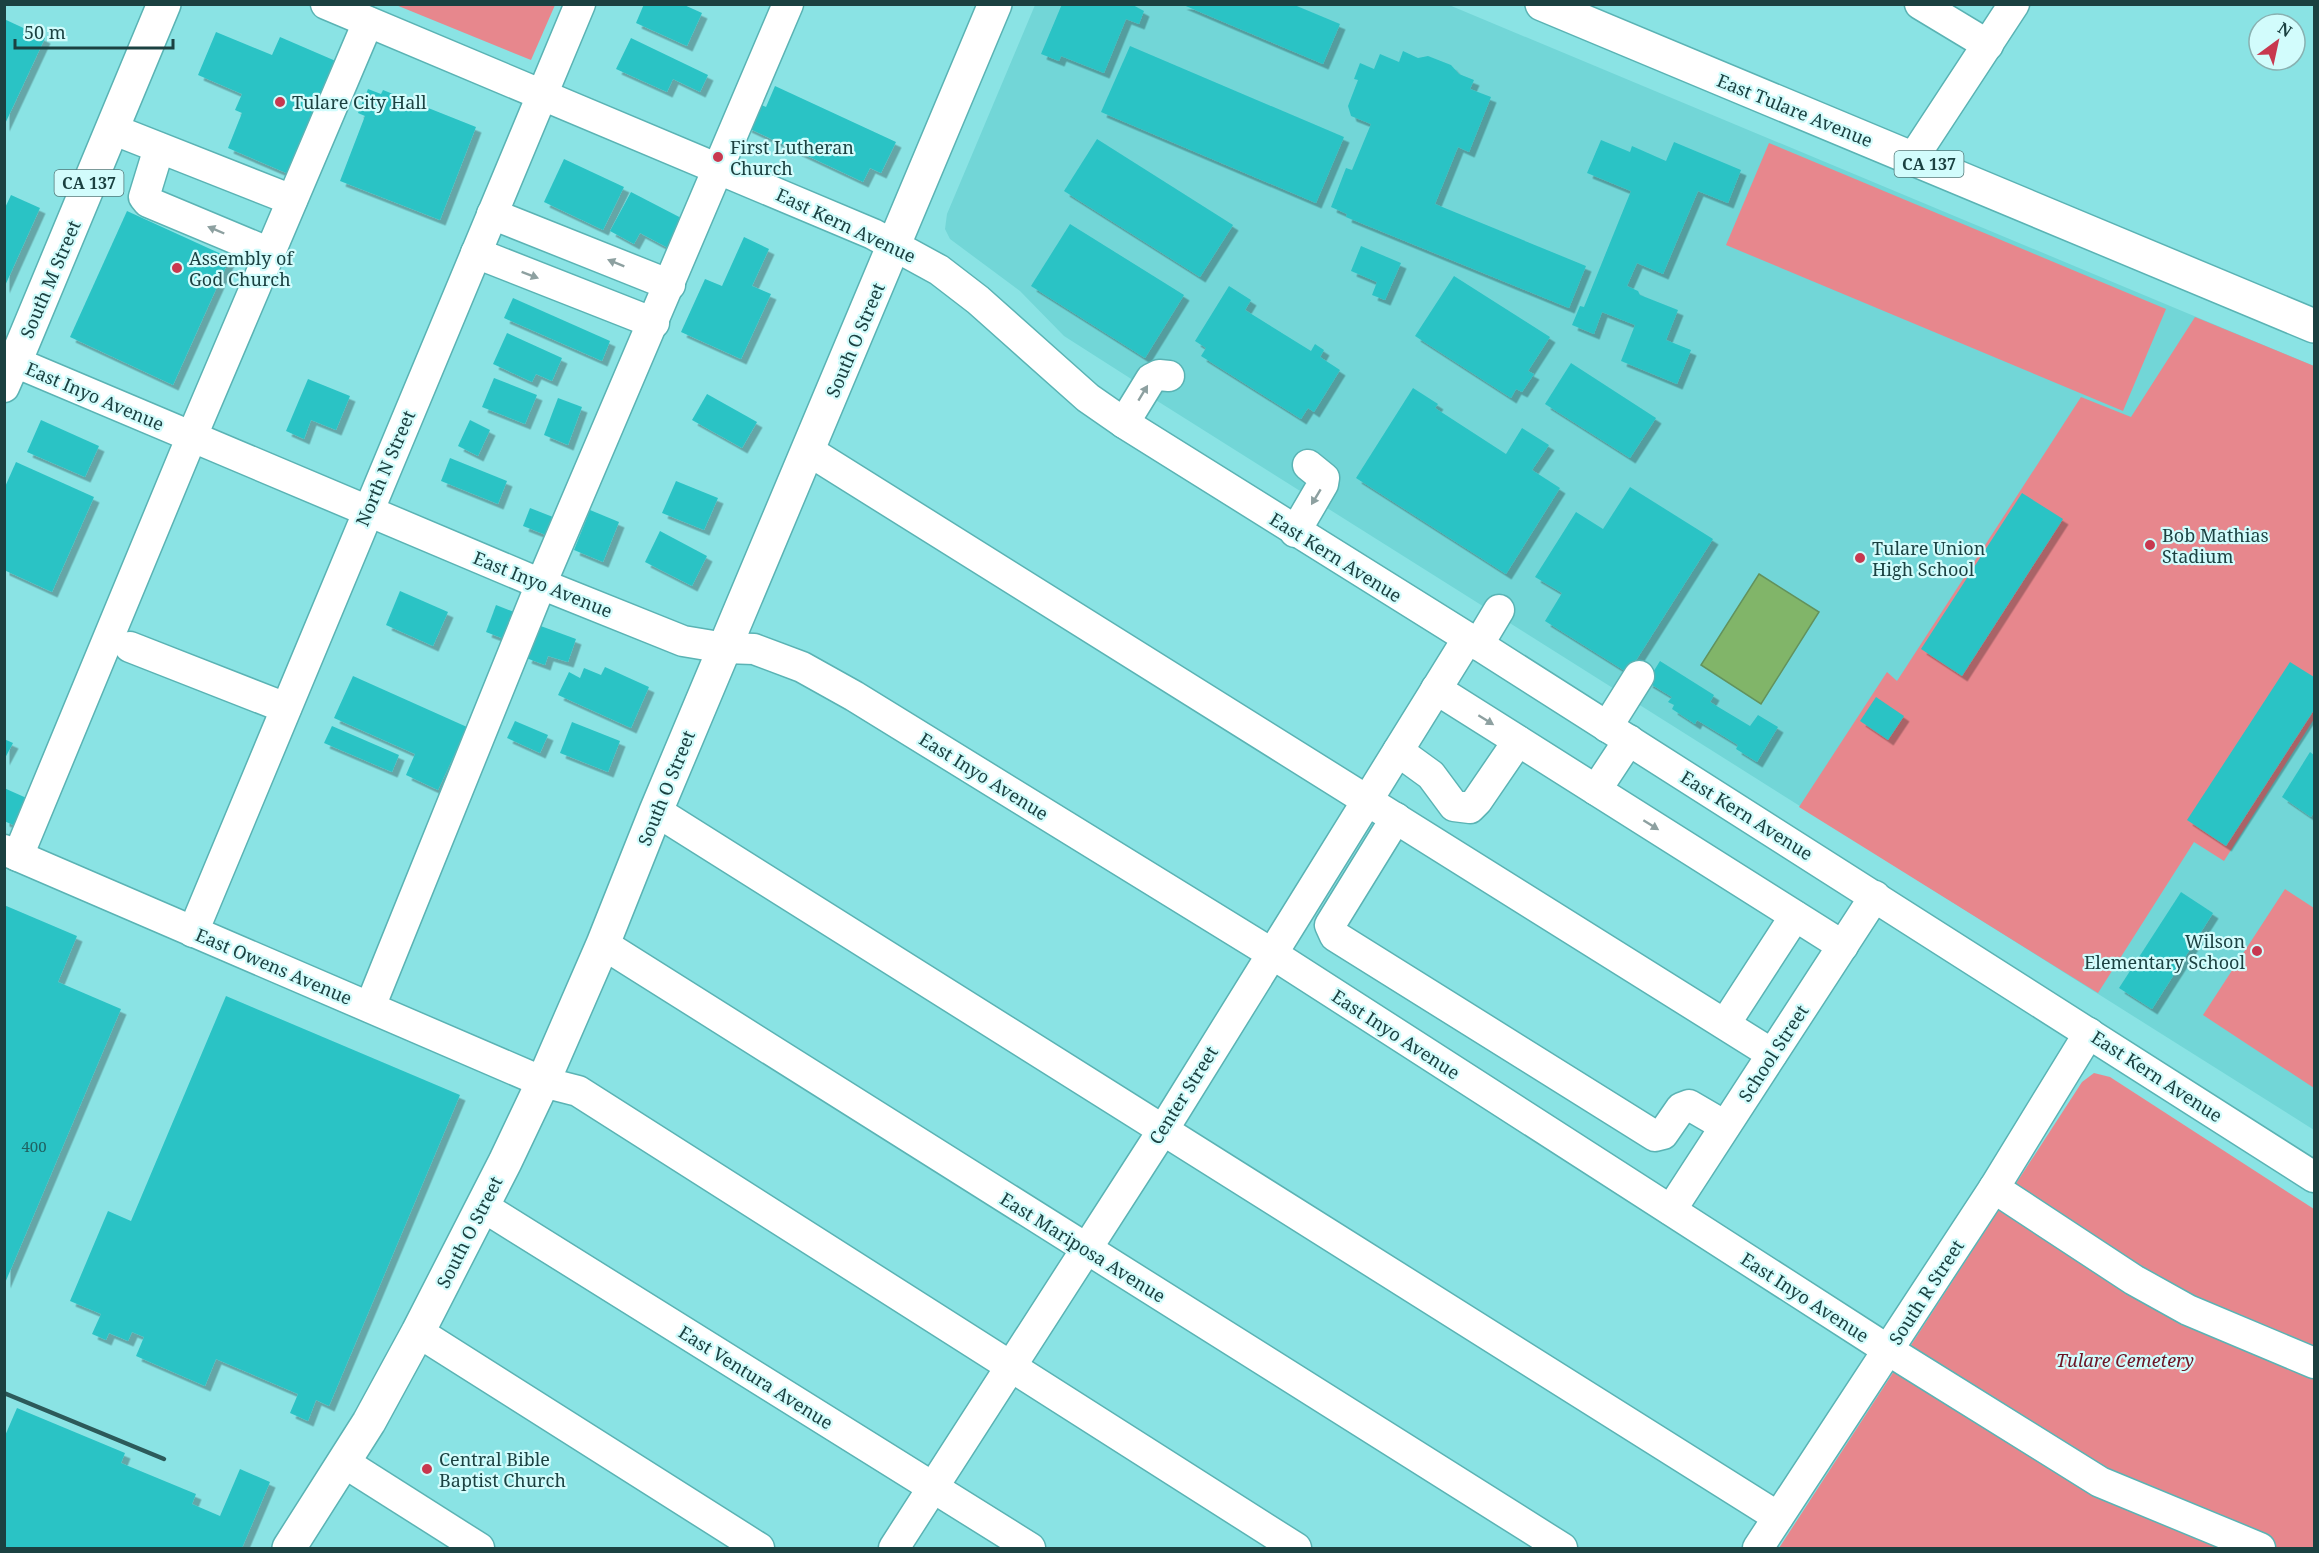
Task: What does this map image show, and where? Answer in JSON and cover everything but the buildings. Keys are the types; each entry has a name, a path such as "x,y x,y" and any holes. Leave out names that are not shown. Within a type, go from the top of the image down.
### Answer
{"main road":[{"name":"South M Street","path":"8,369 164,4"},
{"name":"South O Street","path":"290,1548 345,1463 418,1332 543,1082 603,944 995,4"},
{"name":"East Tulare Avenue","path":"1542,4 2314,326"}],"street":[{"name":"East Kern Avenue","path":"326,4 895,244 939,270 978,300 1088,398 1124,423 1295,532 1473,641 2314,1177"},
{"name":"North N Street","path":"193,932 367,510 580,4"},
{"path":"370,1007 541,584 720,169 788,4"},
{"path":"1920,4 1988,45"},
{"path":"1913,158 2014,4"},
{"path":"11,853 368,22"},
{"path":"112,129 292,200"},
{"path":"159,148 144,197 148,202 270,253"},
{"path":"492,214 670,285"},
{"path":"476,254 654,323"},
{"name":"East Inyo Avenue","path":"8,369 192,436 541,584 683,641 725,648 754,649 802,667 854,696 1271,953 1888,1350 2100,1482 2260,1548"},
{"path":"1124,423 1151,379 1159,375 1168,376"},
{"path":"809,451 1772,1054"},
{"path":"1295,532 1323,484 1324,478 1308,465"},
{"name":"Center Street","path":"894,1548 1087,1249 1436,689 1499,610"},
{"path":"130,647 286,708"},
{"path":"1596,790 1639,676"},
{"path":"1436,689 1843,946"},
{"path":"1398,751 1431,775 1454,806 1470,808 1518,741"},
{"path":"657,811 1778,1517"},
{"path":"1396,818 1330,925 1335,936 1654,1136 1663,1134 1681,1108 1689,1105 1725,1126"},
{"name":"East Owens Avenue","path":"11,853 543,1082 578,1091 1296,1548"},
{"path":"1321,873 1351,890"},
{"name":"School Street","path":"1671,1210 1875,896"},
{"path":"1725,1024 1795,916"},
{"name":"East Mariposa Avenue","path":"603,944 1562,1548"},
{"name":"South R Street","path":"1758,1548 1994,1188 2089,1033"},
{"path":"1994,1188 2134,1280 2188,1310 2314,1363"},
{"name":"East Ventura Avenue","path":"482,1206 1030,1548"},
{"path":"418,1332 759,1548"},
{"path":"345,1463 479,1548"}],"shaded area":[{"name":"Tulare Union High School","path":"1035,5 1449,5 2314,366 2314,1130 1151,397 1136,382 1064,336 1020,291 950,239 945,229 947,214"},
{"path":"1759,574 1819,612 1761,704 1701,665"}],"green space":[{"path":"555,4 531,60 396,5"},
{"path":"1769,143 2166,309 2123,411 1726,245"},
{"name":"Bob Mathias Stadium","path":"2195,317 2314,366 2314,719 2224,861 2194,842 2098,993 1799,807 1887,672 1897,681 2081,397 2131,417"},
{"path":"2285,889 2314,908 2314,1088 2203,1015"},
{"name":"Tulare Cemetery","path":"2094,1073 2110,1077 2314,1209 2314,1548 1779,1548 2082,1082"}],"railway":[{"path":"4,1393 164,1459"}],"place":[{"name":"Tulare City Hall","path":"280,102"},
{"name":"First Lutheran Church","path":"718,157"},
{"name":"Assembly of God Church","path":"177,268"},
{"name":"Bob Mathias Stadium","path":"2150,545"},
{"name":"Tulare Union High School","path":"1860,558"},
{"name":"Wilson Elementary School","path":"2257,951"},
{"name":"Central Bible Baptist Church","path":"427,1469"}]}
